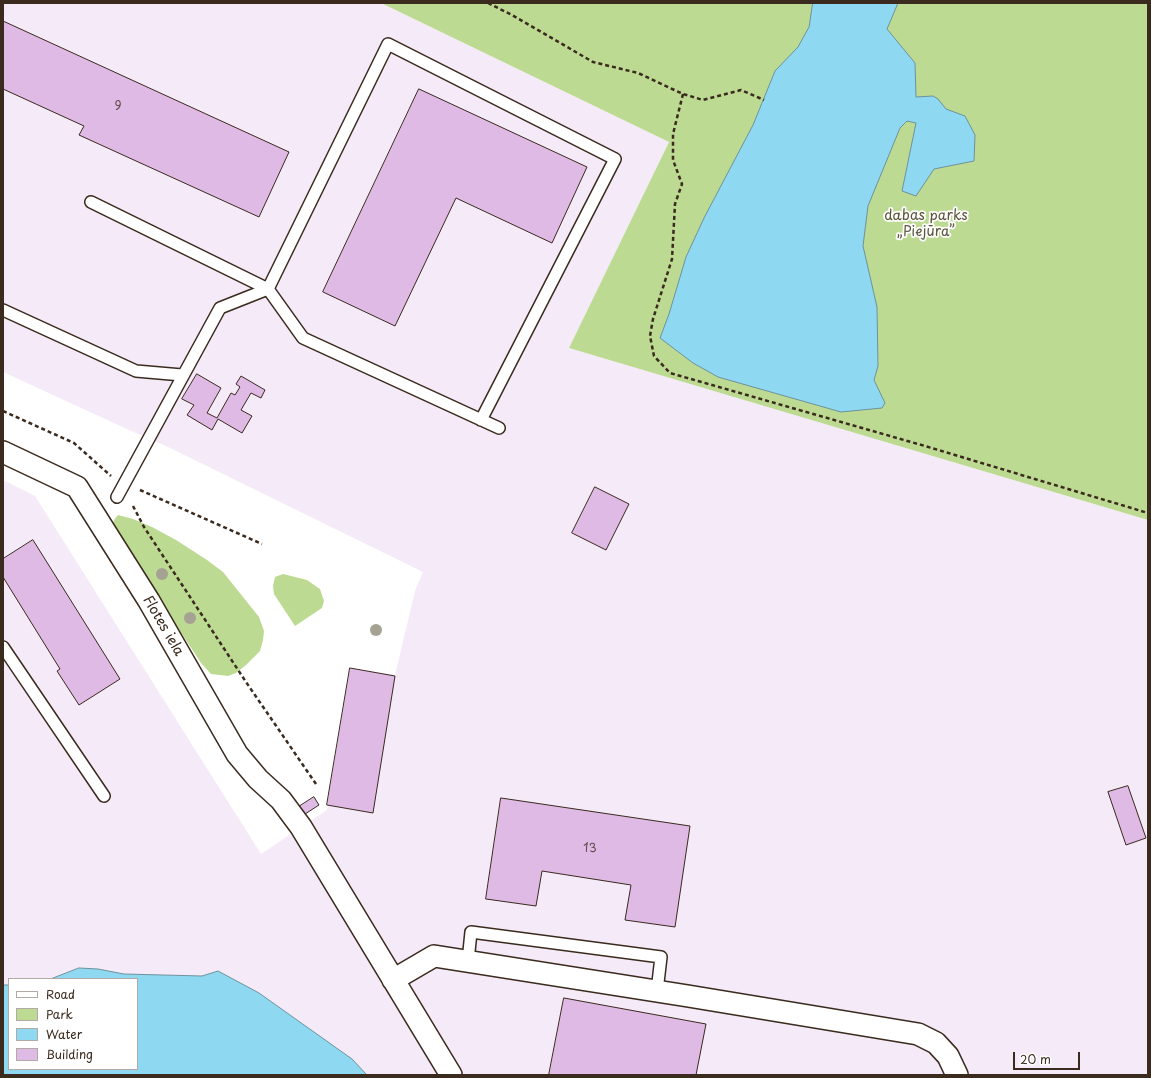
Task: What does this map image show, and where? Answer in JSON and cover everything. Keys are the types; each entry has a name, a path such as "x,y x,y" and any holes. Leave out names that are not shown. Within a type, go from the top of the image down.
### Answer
{"street":[{"name":"Flotes iela","path":"3,452 77,487 149,601 237,754 258,779 281,800 301,827 451,1075"},
{"path":"393,980 434,956 918,1034 936,1043 948,1056 957,1075"}],"lane":[{"path":"117,497 182,375 220,308 268,289 388,44 615,159 481,420"},
{"path":"91,202 268,289 303,338 499,428"},
{"path":"3,310 136,371 182,375"},
{"path":"3,647 104,796"},
{"path":"468,961 471,932 661,957 657,991"}],"path":[{"path":"488,3 512,15 593,62 638,73 683,94 704,100 741,90 764,100"},
{"path":"683,94 673,134 673,160 682,184 675,204 672,259 653,319 650,336 654,356 670,373 925,446 1148,513"},
{"path":"133,506 144,527 237,669 316,784"}],"shaded area":[{"path":"3,3 381,3 669,142 569,348 1148,520 1148,1075 367,1075 352,1059 259,993 218,971 202,976 124,974 98,969 79,968 54,978 8,978 8,985 3,985 3,480 35,496 261,854 327,810 350,668 395,675 415,591 423,572 168,447 3,372"}],"green space":[{"name":"dabas parks „Piejūra”","path":"381,3 1148,3 1148,520 569,348 669,142"},
{"path":"118,515 133,519 152,527 176,540 207,560 223,572 259,617 264,631 260,651 236,673 228,676 211,674 201,663 112,527 114,520"},
{"path":"283,574 307,580 320,589 324,601 322,608 295,626 274,594 273,586 275,577"}],"water":[{"path":"813,3 898,3 887,29 915,63 916,97 933,96 938,99 946,109 965,116 975,135 974,161 934,169 916,196 902,191 916,123 907,121 900,128 868,206 863,246 877,307 878,366 874,380 885,403 882,408 841,412 718,377 693,363 660,338 669,314 686,257 704,218 753,125 775,71 798,47 809,27"},
{"path":"79,968 98,969 124,974 202,976 218,971 259,993 352,1059 367,1075 3,1075 3,985 8,985 8,1070 138,1070 138,978 54,978"}],"building":[{"path":"3,21 289,152 259,217 79,135 84,126 3,89"},
{"path":"419,89 587,167 552,243 456,198 395,326 323,292"},
{"path":"197,374 221,388 207,413 217,418 231,393 235,395 240,387 236,384 241,376 265,390 261,398 251,393 241,410 252,416 242,433 218,419 212,430 187,415 194,405 182,399"},
{"path":"595,487 629,504 606,550 572,533"},
{"path":"33,540 120,679 79,705 57,671 60,669 3,577 3,559"},
{"path":"350,668 395,676 373,813 327,805"},
{"path":"1128,786 1146,838 1126,845 1108,792"},
{"path":"314,797 319,805 302,816 297,808"},
{"path":"501,798 690,826 675,927 625,920 631,885 542,871 536,906 486,899"},
{"path":"564,998 706,1024 696,1075 549,1075"}]}
